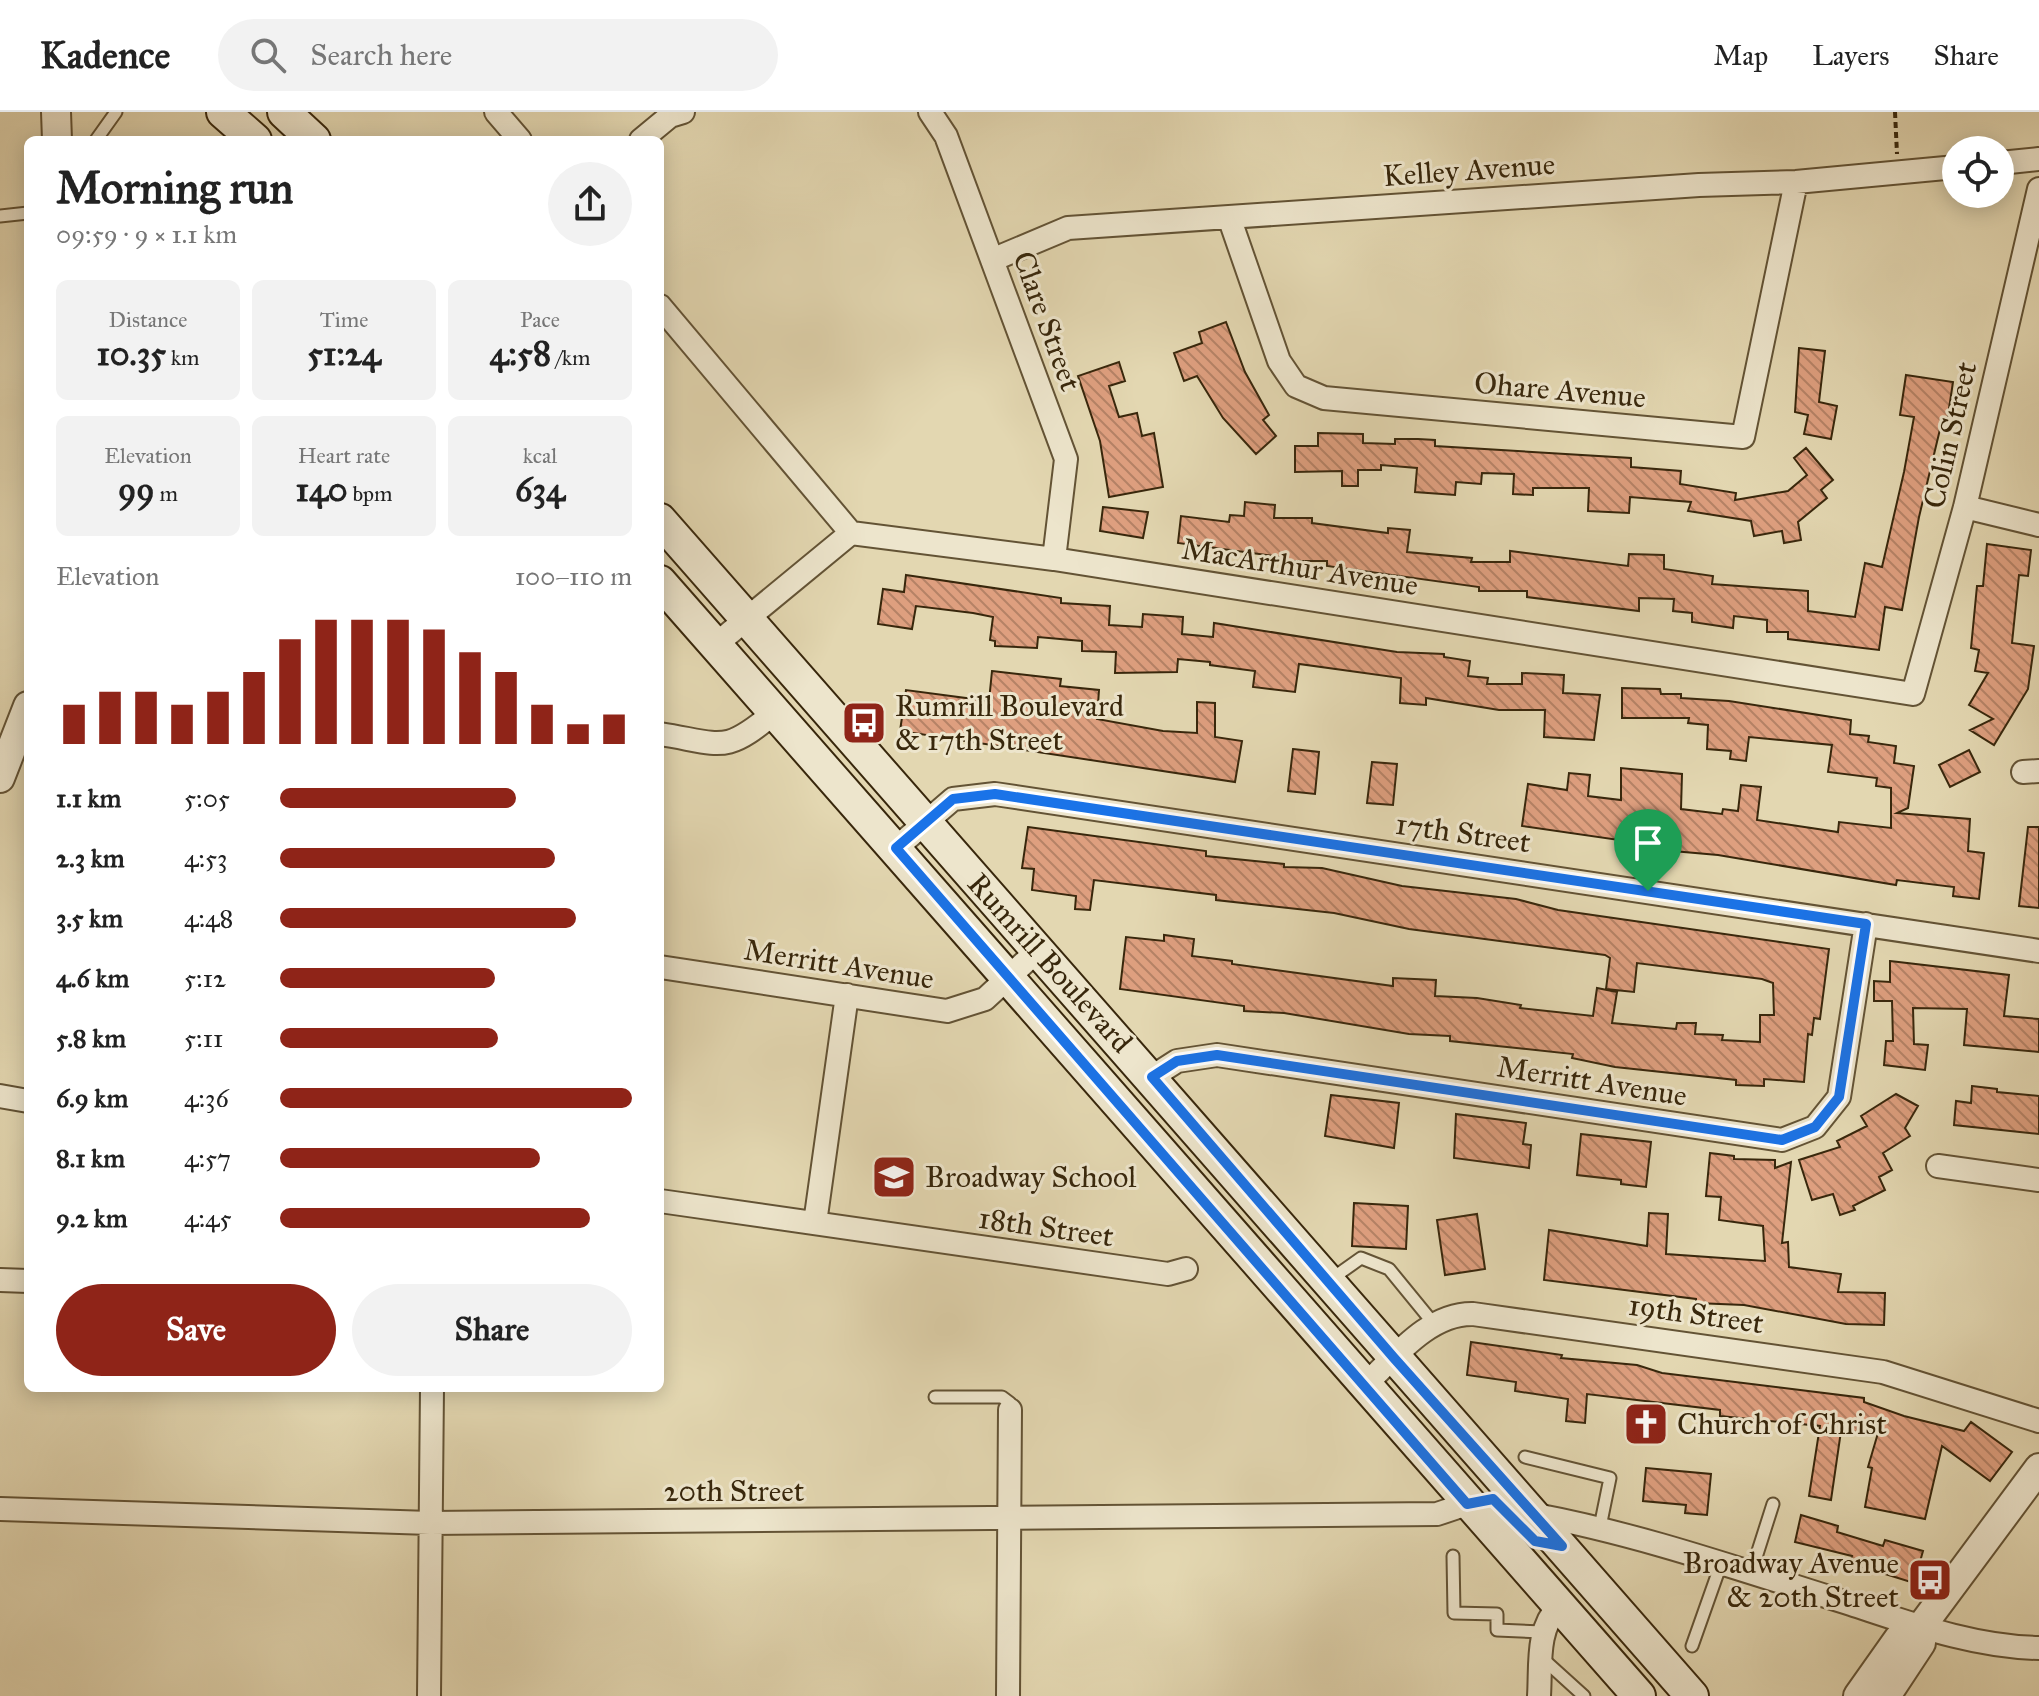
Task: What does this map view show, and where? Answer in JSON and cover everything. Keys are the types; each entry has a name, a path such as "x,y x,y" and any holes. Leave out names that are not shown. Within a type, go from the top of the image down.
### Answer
{"main road":[{"path":"223,112 250,136"},
{"path":"284,112 310,136"},
{"name":"Rumrill Boulevard","path":"664,525 1037,951 1152,1077 1692,1696"},
{"name":"Rumrill Boulevard","path":"664,587 1467,1504 1551,1619 1639,1696"},
{"path":"1467,1504 1493,1499 1535,1541 1562,1546"}],"street":[{"path":"56,112 57,136"},
{"path":"496,112 517,136"},
{"path":"646,136 670,116 683,112"},
{"name":"Clare Street","path":"930,112 946,136 1066,459 1054,559"},
{"path":"2014,162 2039,159"},
{"name":"Kelley Avenue","path":"992,260 1068,228 1699,185 1796,182 1942,168"},
{"name":"Ohare Avenue","path":"1229,217 1279,361 1296,386 1324,398 1743,437 1796,182"},
{"name":"Colin Street","path":"1913,694 1965,507 2039,189"},
{"path":"664,311 851,533 715,645"},
{"path":"1965,507 2039,525"},
{"name":"MacArthur Avenue","path":"851,533 1054,559 1913,694"},
{"path":"664,735 726,744 749,735 775,712"},
{"path":"0,778 24,716"},
{"name":"17th Street","path":"896,848 953,799 995,794 2039,951"},
{"name":"Merritt Avenue","path":"1152,1077 1177,1061 1217,1055 1782,1140 1815,1127 1839,1097 1866,924"},
{"name":"Merritt Avenue","path":"664,968 947,1011 985,999 1037,951"},
{"path":"815,1223 847,995"},
{"path":"0,1096 24,1100"},
{"path":"1938,1166 2039,1180"},
{"name":"18th Street","path":"664,1202 1168,1274 1186,1269"},
{"path":"0,1280 24,1281"},
{"name":"19th Street","path":"1364,1386 1434,1324 1453,1313 1473,1314 1883,1372 2039,1421"},
{"path":"429,1696 432,1392"},
{"path":"1008,1696 1010,1410"},
{"path":"1858,1696 1899,1638 1921,1627 2039,1468"},
{"name":"20th Street","path":"0,1509 430,1523 1437,1514 1467,1504"},
{"path":"1536,1515 1600,1527 1921,1627 2004,1648 2039,1648"},
{"path":"1539,1696 1542,1658 1551,1619"},
{"path":"1886,1696 1921,1643 1921,1627"}],"lane":[{"path":"99,136 116,112"},
{"path":"0,216 24,213"},
{"path":"1327,1281 1361,1258 1389,1269 1434,1324"},
{"path":"935,1397 1002,1397 1010,1403 1010,1410"},
{"path":"1525,1457 1610,1478 1600,1527"},
{"path":"1751,1573 1773,1504"},
{"path":"1453,1556 1454,1613 1497,1614 1497,1630 1551,1619"},
{"path":"1692,1646 1721,1564"},
{"path":"1542,1658 1584,1696"}],"path":[{"path":"1895,112 1898,173"}],"building":[{"path":"1226,322 1245,372 1269,415 1263,420 1276,436 1256,454 1223,418 1197,376 1184,381 1174,353 1202,343 1199,332"},
{"path":"1799,348 1825,351 1819,402 1837,406 1831,439 1804,434 1808,415 1795,412"},
{"path":"1119,362 1125,381 1109,386 1119,417 1137,413 1142,436 1154,433 1163,487 1109,497 1100,441 1078,376"},
{"path":"1906,375 1953,382 1947,422 1942,421 1919,517 1902,610 1885,607 1879,650 1788,639 1788,632 1767,632 1767,620 1734,616 1733,628 1692,622 1692,613 1673,611 1674,599 1639,598 1639,611 1527,597 1527,591 1479,591 1479,587 1327,566 1327,561 1281,561 1281,557 1178,543 1181,516 1229,522 1230,515 1244,516 1245,502 1275,505 1274,518 1312,518 1312,523 1388,533 1388,528 1410,530 1407,552 1472,558 1471,562 1510,562 1510,551 1628,566 1629,554 1664,555 1664,569 1713,576 1712,584 1808,591 1808,611 1855,617 1865,563 1882,567 1904,472 1914,417 1900,415"},
{"path":"1318,433 1363,434 1363,443 1395,444 1395,439 1418,439 1435,440 1435,446 1631,458 1631,467 1681,471 1680,484 1736,493 1735,500 1788,491 1807,475 1794,458 1806,448 1833,480 1821,490 1827,498 1798,522 1801,540 1784,543 1782,531 1754,536 1751,521 1688,511 1691,502 1630,497 1629,513 1588,511 1589,488 1533,488 1533,495 1513,494 1514,474 1482,473 1481,484 1456,482 1455,495 1415,492 1417,468 1381,465 1381,470 1358,470 1358,486 1342,486 1342,471 1295,472 1295,446 1318,446"},
{"path":"1103,507 1148,512 1143,538 1100,531"},
{"path":"1987,544 2031,550 2028,576 2019,575 2012,643 2034,646 2028,689 1994,745 1970,730 1993,719 1969,705 1988,673 1975,671 1979,650 1971,648 1977,586 1983,586"},
{"path":"906,575 1061,598 1061,603 1110,606 1109,625 1142,627 1143,614 1183,617 1182,634 1213,637 1214,623 1397,652 1444,654 1444,657 1470,661 1468,676 1488,678 1487,684 1522,684 1522,673 1564,675 1563,693 1600,695 1594,740 1544,737 1545,710 1499,710 1426,698 1426,705 1400,703 1401,678 1299,664 1295,692 1253,687 1255,671 1210,665 1210,662 1178,659 1177,672 1115,673 1116,652 1082,651 1082,641 1038,637 1037,648 995,646 995,641 990,640 993,617 973,613 916,606 912,629 878,624 883,589 904,592"},
{"path":"992,671 1061,679 1060,686 1099,690 1097,719 1163,731 1197,733 1197,702 1215,703 1215,737 1242,741 1235,782 900,731 906,690 989,701"},
{"path":"1622,688 1660,689 1661,694 1681,694 1681,698 1729,701 1851,720 1850,734 1869,736 1868,742 1896,746 1894,763 1914,766 1908,808 1897,813 1970,819 1968,851 1984,853 1979,899 1953,896 1954,887 1897,880 1896,885 1718,855 1639,848 1640,843 1522,826 1528,784 1567,790 1569,773 1590,775 1588,796 1621,800 1621,768 1682,774 1681,809 1722,814 1723,809 1738,811 1741,785 1761,787 1757,820 1838,832 1839,822 1891,828 1891,788 1876,786 1877,778 1828,772 1832,745 1749,737 1746,761 1730,759 1731,751 1707,749 1708,725 1688,723 1689,718 1622,718"},
{"path":"1293,749 1319,752 1315,794 1288,791"},
{"path":"1969,750 1980,772 1950,787 1939,765"},
{"path":"1372,762 1397,764 1393,805 1367,803"},
{"path":"1028,827 1206,851 1206,856 1284,864 1284,867 1322,868 1402,886 1516,899 1558,910 1829,949 1820,1019 1814,1018 1812,1035 1808,1034 1804,1082 1764,1079 1764,1086 1736,1085 1736,1080 1615,1067 1572,1058 1573,1054 1450,1041 1450,1036 1409,1034 1284,1013 1244,1011 1244,1006 1120,989 1126,937 1164,941 1164,935 1194,939 1192,956 1393,986 1393,978 1436,980 1435,996 1477,998 1521,1005 1520,1008 1593,1016 1597,988 1617,992 1612,1023 1676,1029 1677,1023 1696,1023 1695,1034 1723,1035 1722,1040 1760,1042 1760,1015 1774,1015 1773,983 1762,979 1637,963 1634,992 1606,989 1610,958 1605,955 1409,929 1334,913 1216,900 1216,895 1094,880 1090,910 1075,909 1076,896 1032,890 1034,869 1022,868"},
{"path":"2028,827 2039,827 2039,908 2019,906"},
{"path":"1890,961 2009,975 2004,1016 2039,1019 2039,1052 1964,1045 1967,1009 1913,1008 1914,1044 1928,1045 1925,1070 1884,1065 1886,1041 1893,1041 1892,1001 1874,1001 1874,981 1890,982"},
{"path":"1972,1086 2039,1096 2039,1134 1954,1125 1956,1101 1971,1103"},
{"path":"1896,1094 1918,1106 1905,1128 1910,1136 1883,1153 1892,1170 1879,1177 1885,1190 1853,1206 1855,1210 1840,1215 1833,1194 1812,1200 1799,1160 1840,1147 1837,1141 1867,1126 1861,1116"},
{"path":"1331,1095 1399,1103 1394,1148 1325,1136"},
{"path":"1456,1114 1526,1123 1523,1144 1531,1145 1529,1168 1454,1158"},
{"path":"1581,1134 1651,1142 1646,1187 1621,1184 1621,1180 1577,1175"},
{"path":"1710,1153 1734,1156 1734,1159 1775,1160 1775,1168 1791,1162 1782,1243 1788,1242 1789,1267 1841,1274 1838,1292 1885,1293 1884,1325 1846,1324 1744,1305 1696,1303 1696,1299 1544,1280 1549,1230 1647,1246 1649,1213 1668,1214 1666,1254 1765,1261 1763,1226 1719,1220 1721,1197 1706,1196"},
{"path":"1354,1203 1408,1206 1406,1249 1352,1246"},
{"path":"1477,1214 1485,1269 1445,1275 1437,1220"},
{"path":"1471,1342 1562,1355 1561,1358 1637,1365 1662,1373 1864,1398 1864,1402 1904,1416 1964,1431 1971,1422 2012,1452 1990,1481 1942,1446 1925,1519 1865,1507 1872,1468 1868,1467 1878,1433 1841,1431 1831,1500 1809,1496 1820,1426 1720,1416 1720,1410 1587,1394 1585,1423 1566,1421 1568,1399 1515,1391 1516,1382 1467,1375"},
{"path":"1646,1468 1711,1474 1707,1515 1685,1513 1686,1505 1643,1501"},
{"path":"1801,1515 1838,1526 1837,1532 1883,1546 1885,1540 1923,1551 1914,1583 1850,1563 1852,1556 1795,1542"}],"place":[{"name":"Rumrill Boulevard & 17th Street","path":"864,723"},
{"name":"Broadway School","path":"894,1177"},
{"name":"Church of Christ","path":"1646,1424"},
{"name":"Broadway Avenue & 20th Street","path":"1930,1580"}],"route":[{"path":"995,794 1648,891 1866,924 1839,1097 1815,1127 1782,1140 1217,1055 1177,1061 1152,1077 1394,1358 1562,1546 1535,1541 1493,1499 1482,1498 1467,1504 896,848 953,799 995,794"}]}
